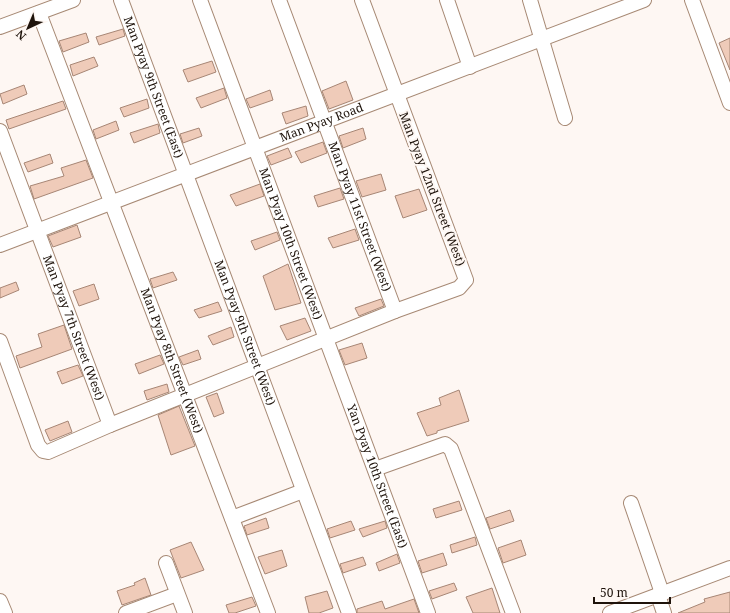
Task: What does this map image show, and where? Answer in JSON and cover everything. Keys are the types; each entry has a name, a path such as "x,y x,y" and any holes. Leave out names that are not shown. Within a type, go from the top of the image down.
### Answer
{"street":[{"path":"0,27 73,0"},
{"name":"Man Pyay 9th Street (East)","path":"121,0 185,175"},
{"name":"Man Pyay 10th Street (West)","path":"200,0 326,338"},
{"name":"Man Pyay 11st Street (West)","path":"279,0 395,311"},
{"name":"Man Pyay 12nd Street (West)","path":"362,0 466,280 459,288 395,311"},
{"path":"447,0 470,67"},
{"path":"530,0 565,118"},
{"name":"Man Pyay Road","path":"0,245 644,0"},
{"path":"692,0 730,103"},
{"name":"Man Pyay 8th Street (West)","path":"39,13 268,613"},
{"name":"Man Pyay 7th Street (West)","path":"0,131 110,425"},
{"name":"Man Pyay 9th Street (West)","path":"185,175 349,613"},
{"path":"0,341 38,445 43,452 48,452 110,425 395,311"},
{"name":"Yan Pyay 10th Street (East)","path":"326,338 428,613"},
{"path":"375,469 445,444 451,449 513,613"},
{"path":"232,518 303,491"},
{"path":"631,503 660,594 664,613"},
{"path":"166,563 185,613"},
{"path":"610,613 730,568"},
{"path":"126,613 177,594"},
{"path":"0,601 4,613"}],"building":[{"path":"123,29 125,36 99,45 96,37"},
{"path":"86,33 89,42 63,52 59,41"},
{"path":"730,38 730,70 719,43"},
{"path":"94,57 98,66 73,76 70,65"},
{"path":"212,61 216,72 188,82 183,70"},
{"path":"346,81 353,100 329,109 322,91"},
{"path":"24,85 27,94 3,104 0,94"},
{"path":"224,88 227,98 201,108 196,98"},
{"path":"270,90 273,100 250,108 246,99"},
{"path":"147,99 149,108 124,117 120,108"},
{"path":"63,101 66,109 9,129 6,120"},
{"path":"306,106 308,116 286,124 282,113"},
{"path":"116,121 119,130 96,139 93,130"},
{"path":"158,124 160,133 134,143 130,133"},
{"path":"199,128 202,136 183,143 180,134"},
{"path":"363,128 366,139 343,148 339,136"},
{"path":"323,142 327,153 301,163 295,152"},
{"path":"288,148 292,157 271,165 267,156"},
{"path":"50,154 53,163 28,172 24,163"},
{"path":"86,160 93,178 34,199 30,186 64,176 61,168"},
{"path":"381,174 386,190 362,197 356,181"},
{"path":"260,184 264,196 236,206 230,195"},
{"path":"340,188 344,199 318,207 314,196"},
{"path":"419,189 427,210 403,218 395,196"},
{"path":"77,225 81,237 53,247 48,236"},
{"path":"355,229 359,240 333,248 328,238"},
{"path":"277,232 280,240 255,250 251,241"},
{"path":"288,264 301,303 275,310 263,276"},
{"path":"173,272 177,280 153,288 150,279"},
{"path":"16,282 19,290 0,298 0,288"},
{"path":"94,284 99,299 79,306 73,291"},
{"path":"381,299 384,306 359,316 355,308"},
{"path":"218,302 222,311 199,318 194,310"},
{"path":"305,318 311,331 287,340 280,326"},
{"path":"64,325 72,349 20,368 16,356 42,347 38,334"},
{"path":"231,327 234,337 213,345 208,336"},
{"path":"362,343 367,358 345,365 339,350"},
{"path":"198,350 201,359 183,365 179,357"},
{"path":"160,355 164,364 139,374 135,364"},
{"path":"78,365 83,376 62,384 57,372"},
{"path":"167,384 169,392 147,400 144,391"},
{"path":"459,390 469,421 437,431 437,433 427,436 417,413 441,405 439,398"},
{"path":"217,393 224,413 214,417 206,397"},
{"path":"179,406 195,446 171,455 158,415"},
{"path":"68,421 72,432 50,441 45,430"},
{"path":"459,501 462,510 436,518 433,509"},
{"path":"510,510 514,521 490,529 486,518"},
{"path":"266,518 269,528 247,535 244,526"},
{"path":"351,521 355,530 330,538 327,529"},
{"path":"385,521 387,528 363,537 359,529"},
{"path":"475,537 477,545 452,553 450,545"},
{"path":"521,540 526,555 503,563 498,548"},
{"path":"191,542 204,570 181,578 170,550"},
{"path":"282,550 287,566 265,574 258,557"},
{"path":"443,553 447,565 422,573 418,561"},
{"path":"397,554 400,563 379,571 376,563"},
{"path":"363,557 366,565 343,573 340,564"},
{"path":"145,578 151,595 122,605 117,591 135,585 134,583"},
{"path":"454,583 457,590 432,599 429,591"},
{"path":"492,588 500,613 473,613 466,597"},
{"path":"327,591 333,608 319,613 309,613 305,597"},
{"path":"730,592 730,613 678,613 705,602 704,599"},
{"path":"252,597 256,606 235,613 229,613 226,605"},
{"path":"414,599 419,613 357,613 357,609 382,601 385,609"}]}
